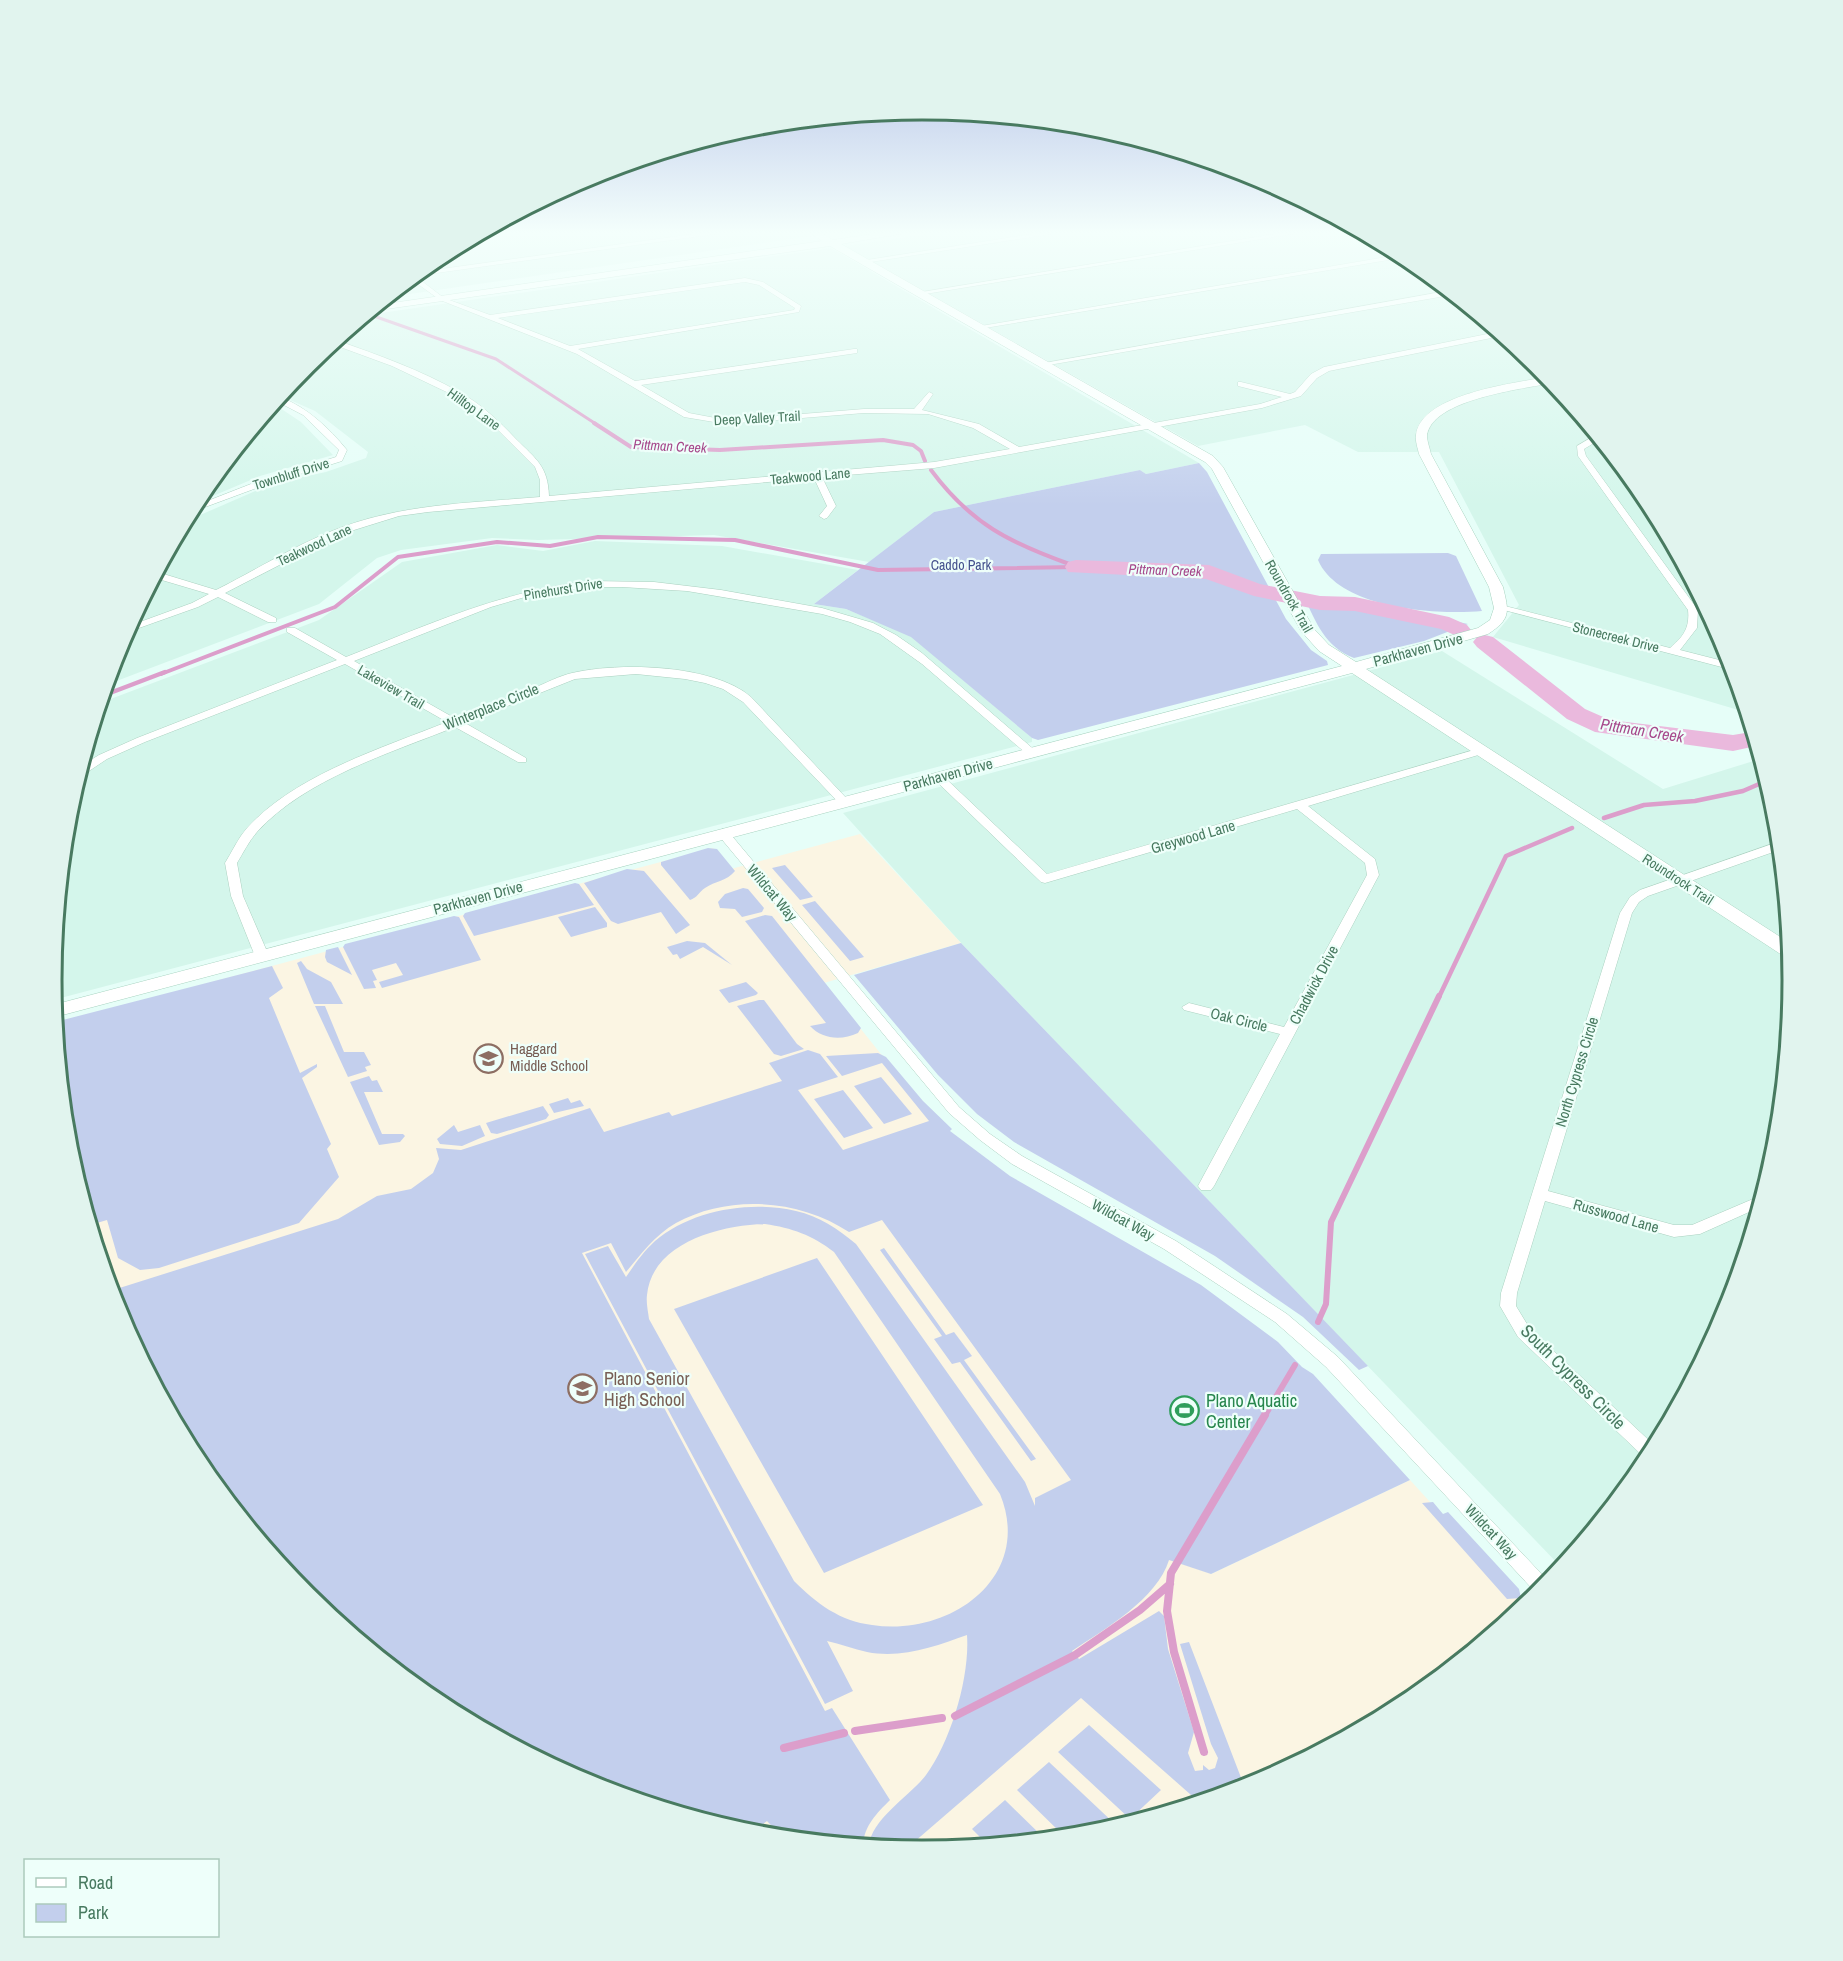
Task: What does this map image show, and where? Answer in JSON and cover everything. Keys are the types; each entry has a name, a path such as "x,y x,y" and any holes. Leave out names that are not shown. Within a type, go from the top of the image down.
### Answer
{"street":[{"name":"Deep Valley Trail","path":"501,323 569,348 687,416 711,421 864,411 916,412 962,420 1020,451"},
{"path":"569,348 722,323"},
{"name":"Roundrock Trail","path":"971,323 1209,459 1217,467 1308,632 1324,648 1781,946"},
{"path":"979,327 1006,323"},
{"path":"1043,364 1281,323"},
{"name":"Teakwood Lane","path":"139,625 219,594 314,543 364,523 429,509 934,465 1020,451 1262,406 1292,396 1305,388 1314,376 1327,369 1491,336"},
{"name":"Hilltop Lane","path":"342,345 404,368 459,394 500,427 539,466 544,480 544,499"},
{"path":"632,384 854,351"},
{"path":"1501,608 1491,577 1420,442 1420,432 1425,423 1445,407 1478,396 1540,382"},
{"path":"1241,384 1292,396"},
{"path":"916,412 929,394"},
{"name":"Townbluff Drive","path":"205,505 259,484 339,459 343,450 313,418 304,410 285,402"},
{"path":"1591,441 1580,448 1582,456 1693,610 1695,622 1691,634 1673,651"},
{"path":"817,476 832,506 824,516"},
{"path":"162,577 219,594 272,620"},
{"name":"Pinehurst Drive","path":"89,766 103,757 141,740 488,605 528,593 600,582 658,585 815,609 878,629 903,643 926,661 1032,753"},
{"name":"Stonecreek Drive","path":"1501,608 1721,664"},
{"name":"Parkhaven Drive","path":"63,1009 1353,668 1483,631 1497,622 1501,608"},
{"name":"Lakeview Trail","path":"291,630 522,760"},
{"name":"Winterplace Circle","path":"262,956 237,896 231,863 251,831 280,804 345,767 573,676 597,671 625,671 687,677 720,684 742,696 844,802"},
{"name":"Greywood Lane","path":"939,778 1045,879 1301,806 1481,751"},
{"name":"Chadwick Drive","path":"1206,1186 1373,875 1371,862 1301,806"},
{"name":"Wildcat Way","path":"723,833 954,1110 985,1137 1017,1160 1170,1245 1281,1318 1332,1362 1536,1582"},
{"name":"North Cypress Circle","path":"1509,1293 1626,913 1634,900 1644,893 1771,849"},
{"name":"Oak Circle","path":"1189,1007 1288,1032"},
{"name":"Russwood Lane","path":"1539,1194 1674,1231 1694,1230 1751,1205"},
{"name":"South Cypress Circle","path":"1509,1293 1508,1306 1524,1333 1644,1447"}],"shaded area":[{"path":"368,323 959,323 1199,463 1146,474 1140,470 934,512 869,562 714,535 538,540 492,538 401,550 377,558 319,604 116,681 150,600 198,516 274,483 326,472 366,458 368,452 315,411 288,399 313,372"},
{"path":"980,323 1475,323 1530,372 1568,413 1637,503 1693,600 1716,651 1738,710 1493,637 1519,605 1439,452 1358,452 1305,425 1198,446"},
{"path":"280,408 301,422 333,455 260,476 210,497 239,457"},
{"path":"595,541 722,546 858,570 814,604 846,609 911,636 1032,738 1032,742 62,998 63,924 69,868 78,813 109,700 319,620 402,562 497,545 543,551"},
{"path":"1442,651 1663,789 1753,761 1765,813 1774,868 1780,924 1782,980 1780,1037 1774,1093 1765,1148 1752,1203 1736,1257 1716,1310 1693,1361 1666,1411 1637,1458 1604,1504 1556,1561 961,943 843,813"},
{"name":"Plano Senior High School","path":"860,834 961,943 824,983 917,1099 1211,1574 1410,1480 1519,1599 1445,1663 1399,1696 1302,1752 1251,1775 1198,1795 1089,1824 978,1839 922,1840 865,1839 754,1824 645,1795 592,1775 541,1752 444,1696 398,1663 313,1589 239,1504 206,1458 150,1361 127,1310 107,1257 78,1148 69,1093 63,1022 713,848 731,869"}],"green space":[{"name":"Caddo Park","path":"1199,463 1207,472 1286,619 1311,650 1327,661 1328,665 1038,740 1032,738 911,637 846,609 814,604 934,512 1140,470 1146,474"},
{"path":"1448,553 1456,556 1482,611 1415,610 1367,599 1346,589 1329,576 1318,560 1321,554"},
{"path":"1304,597 1346,598 1468,624 1424,641 1354,658 1336,647 1323,633"},
{"path":"708,848 717,849 735,871 705,888 690,900 661,865 661,862"},
{"path":"785,865 813,897 800,900 772,868"},
{"path":"627,869 644,871 690,925 676,934 661,912 618,924 611,921 584,883"},
{"path":"575,883 579,884 594,905 474,936 463,916 465,913"},
{"path":"743,888 748,889 764,908 762,912 742,917 735,909 720,908 718,902 725,894"},
{"path":"815,901 864,957 850,961 802,905"},
{"path":"595,907 607,923 607,927 571,937 558,917"},
{"path":"765,915 772,916 861,1028 858,1033 839,1038 832,1037 820,1034 810,1026 826,1023 745,921"},
{"path":"454,916 459,917 481,960 382,988 379,982 403,975 396,963 372,970 377,980 373,981 376,988 364,989 343,947 345,944"},
{"path":"687,941 705,943 732,965 703,947 680,959 677,954 673,955 667,947"},
{"path":"961,943 1368,1366 1359,1370 1303,1317 1215,1256 1014,1142 977,1114 938,1075 854,975"},
{"path":"338,947 352,975 327,962 326,950"},
{"path":"301,961 307,969 331,982 343,1004 314,1004 297,963"},
{"path":"272,966 283,988 269,998 300,1073 317,1064 317,1067 302,1078 331,1144 327,1149 339,1177 299,1223 159,1268 140,1270 118,1258 107,1220 97,1223 78,1148 69,1093 63,1020"},
{"path":"746,982 758,993 756,995 729,1003 719,990"},
{"path":"764,1000 797,1044 804,1049 781,1056 774,1054 737,1006"},
{"path":"315,1006 325,1006 344,1052 364,1052 371,1065 365,1067 367,1071 348,1077"},
{"name":"Plano Senior High School","path":"808,1050 820,1054 838,1077 798,1090 843,1150 929,1121 882,1063 842,1076 826,1056 878,1053 886,1057 923,1101 952,1129 950,1131 1010,1176 1201,1285 1278,1342 1302,1367 1313,1374 1410,1480 1211,1574 1169,1560 1163,1574 1142,1600 1114,1623 1072,1651 1079,1659 1159,1611 1164,1616 1168,1649 1194,1732 1188,1753 1195,1771 1203,1770 1203,1765 1209,1770 1215,1768 1218,1758 1211,1744 1180,1644 1189,1642 1241,1779 1193,1797 1081,1698 917,1840 870,1839 884,1817 926,1775 943,1745 962,1689 967,1635 918,1650 893,1654 867,1652 827,1641 853,1691 825,1704 585,1254 608,1246 626,1277 655,1241 670,1230 722,1210 741,1207 778,1208 804,1213 828,1224 856,1244 1025,1482 1035,1506 1035,1498 1071,1480 882,1220 849,1232 829,1221 786,1207 741,1204 697,1214 676,1223 655,1239 626,1272 611,1243 582,1253 825,1711 832,1708 890,1800 876,1815 864,1839 773,1827 767,1821 761,1825 754,1824 645,1795 592,1775 541,1752 491,1725 444,1696 398,1663 313,1589 239,1504 206,1458 177,1410 150,1361 119,1288 338,1219 377,1196 411,1189 433,1173 439,1159 436,1148 461,1150 590,1108 604,1132 669,1112 672,1116 782,1081 769,1063","holes":["765,1224 793,1230 810,1237 834,1252 1000,1494 1007,1524 1005,1551 995,1575 978,1595 956,1611 930,1621 901,1626 860,1623 820,1604 794,1581 649,1319 647,1295 652,1277 662,1262 675,1250 692,1240 729,1228"]},
{"path":"369,1076 372,1081 377,1080 383,1092 364,1092 382,1134 403,1134 405,1136 400,1142 379,1145 350,1082"},
{"path":"881,1077 912,1114 884,1124 854,1086"},
{"path":"843,1090 873,1128 844,1138 814,1099"},
{"path":"568,1098 571,1103 580,1100 584,1106 554,1113 549,1104"},
{"path":"543,1106 549,1115 546,1119 497,1134 491,1133 486,1123"},
{"path":"454,1125 458,1132 480,1125 485,1136 462,1146 440,1144 437,1139"},
{"path":"884,1248 946,1335 954,1332 972,1356 964,1360 1036,1459 1031,1461 960,1362 952,1364 934,1339 942,1336 880,1250"},
{"path":"817,1258 983,1505 824,1573 674,1309"},
{"path":"1433,1502 1443,1514 1448,1512 1519,1589 1521,1597 1507,1599 1422,1503"},
{"path":"1089,1725 1161,1790 1137,1813 1126,1815 1058,1752"},
{"path":"1049,1762 1110,1819 1057,1829 1017,1790"},
{"path":"1005,1800 1038,1832 982,1839 972,1829"}],"waterway":[{"name":"Pittman Creek","path":"392,323 496,359 596,424"},
{"name":"Pittman Creek","path":"594,423 631,447 720,450 883,440 913,445 921,451 925,461"},
{"name":"Pittman Creek","path":"931,470 961,505 993,529 1011,540 1072,565"},
{"path":"161,674 335,607 398,557 497,542 550,546 598,537 735,540 878,570 1076,567"},
{"name":"Pittman Creek","path":"1076,567 1209,572 1254,589 1320,603 1355,604 1449,624 1459,630"},
{"name":"Pittman Creek","path":"1485,642 1576,714 1604,727 1733,743 1747,740"},
{"path":"111,692 165,672"},
{"path":"1604,818 1644,805 1695,801 1743,791 1758,784"},
{"path":"1439,997 1506,856 1572,828"},
{"path":"1318,1322 1326,1304 1331,1222 1439,996"},
{"path":"1264,1417 1295,1365"},
{"path":"1170,1584 1171,1573 1265,1415"},
{"path":"955,1716 1075,1655 1140,1610 1170,1584"},
{"path":"1170,1584 1167,1611 1174,1652 1204,1752"},
{"path":"855,1731 942,1718"},
{"path":"784,1748 844,1733"}],"place":[{"name":"Haggard Middle School","path":"489,1058"},
{"name":"Plano Senior High School","path":"583,1389"},
{"name":"Plano Aquatic Center","path":"1185,1411"}]}
